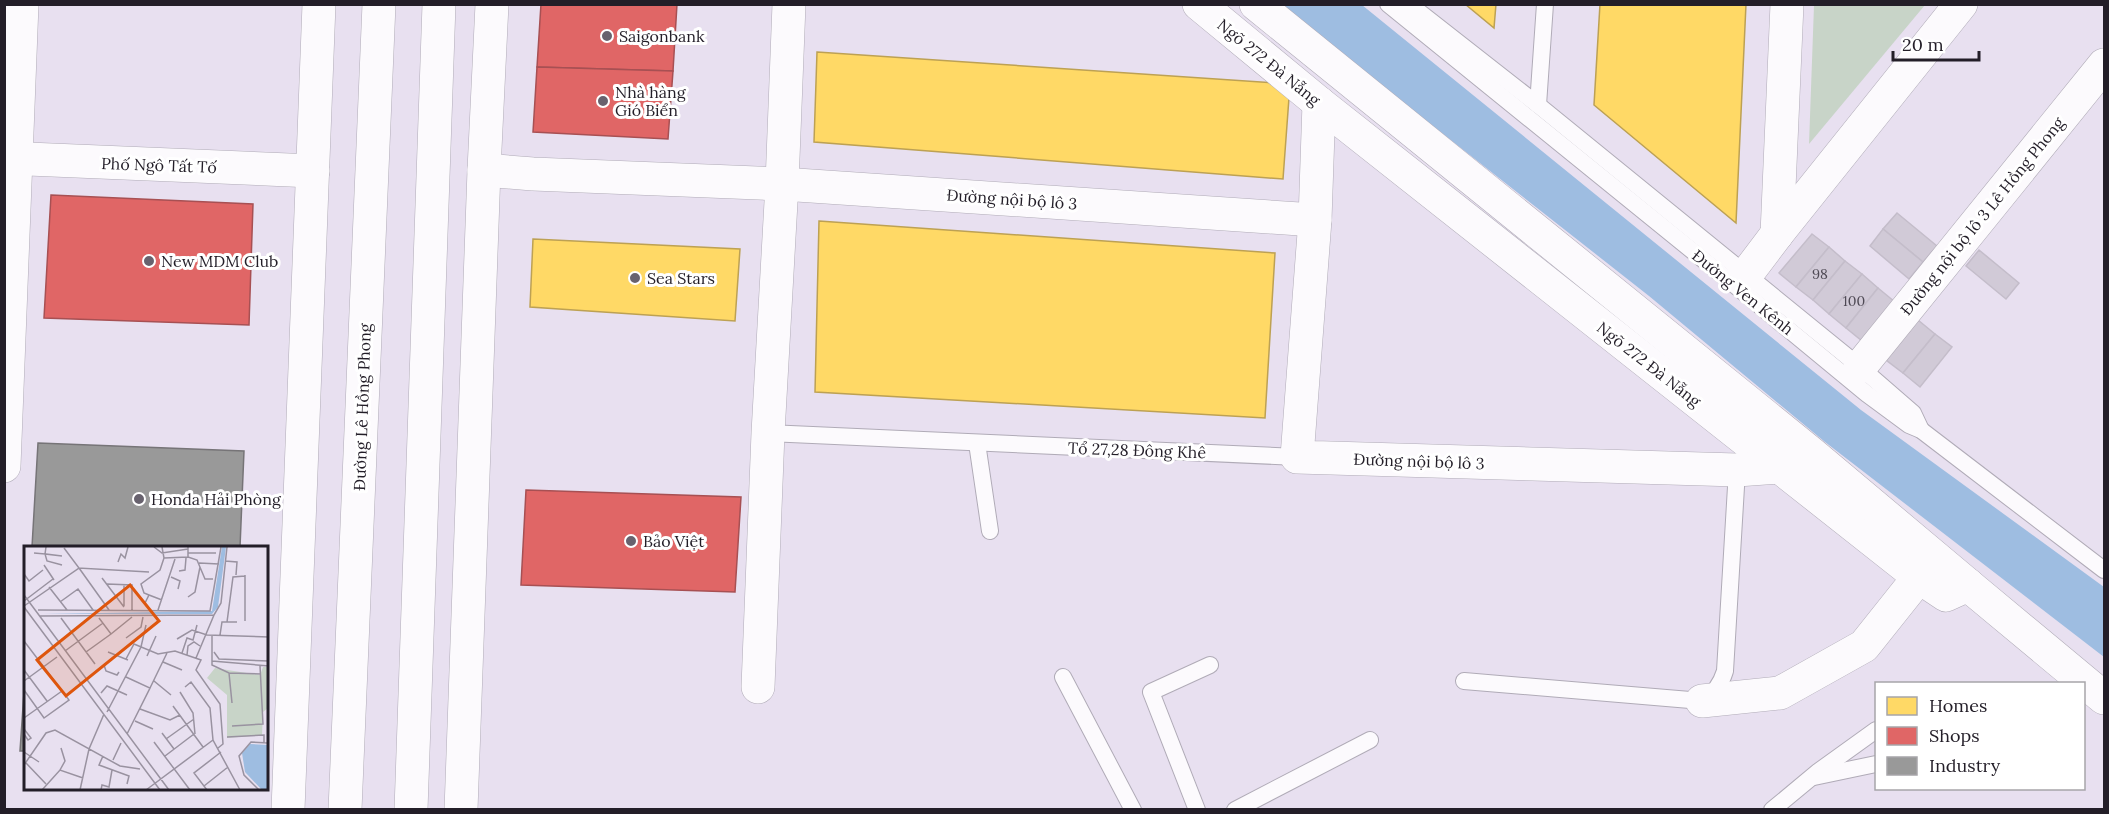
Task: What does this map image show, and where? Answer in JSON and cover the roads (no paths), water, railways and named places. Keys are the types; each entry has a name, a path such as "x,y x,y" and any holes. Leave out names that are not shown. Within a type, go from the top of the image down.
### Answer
{"street":[{"path":"4,466 10,158 22,4"},
{"path":"288,810 319,4"},
{"name":"Đường Lê Hồng Phong","path":"345,810 379,4"},
{"path":"411,810 439,4"},
{"path":"461,810 492,4"},
{"path":"758,687 789,4"},
{"name":"Ngõ 272 Đà Nẵng","path":"1198,4 1319,104 1919,577 1946,595 1968,585"},
{"path":"1256,4 1812,454 2085,682"},
{"path":"1777,234 1786,4"},
{"path":"1746,275 1961,4"},
{"name":"Đường nội bộ lô 3 Lê Hồng Phong","path":"1860,367 2104,65"},
{"path":"1297,457 1315,220 1319,104"},
{"name":"Phố Ngô Tất Tố","path":"10,158 313,171"},
{"name":"Đường nội bộ lô 3","path":"484,170 782,184 1315,220"},
{"name":"Đường nội bộ lô 3","path":"1297,457 1737,470 1779,467"},
{"path":"1702,701 1780,693 1864,646 1919,577"},
{"path":"2085,682 2104,698"}],"lane":[{"name":"Đường Ven Kênh","path":"1388,4 1867,394 1909,425 1921,430 2104,570"},
{"name":"Đường Ven Kênh","path":"1409,4 1538,105 1860,367 1913,413 1921,430"},
{"path":"1538,105 1545,4"},
{"path":"768,433 977,443 990,531"},
{"name":"Tổ 27,28 Đông Khê","path":"977,443 1297,457"},
{"path":"1464,681 1702,701 1710,697 1717,689 1725,670 1737,470"},
{"path":"1197,810 1151,692 1210,665"},
{"path":"1063,677 1133,810"},
{"path":"1772,810 1810,778 1875,731"},
{"path":"1235,810 1370,740"},
{"path":"1810,778 1875,764"}],"water":[{"path":"1279,5 1362,5 1861,410 2104,587 2104,657 1825,442 1649,296"}],"place":[{"name":"Saigonbank","path":"607,36"},
{"name":"Nhà hàng Gió Biển","path":"603,101"},
{"name":"New MDM Club","path":"149,261"},
{"name":"Sea Stars","path":"635,278"},
{"name":"Honda Hải Phòng","path":"139,499"},
{"name":"Bảo Việt","path":"631,541"}]}
